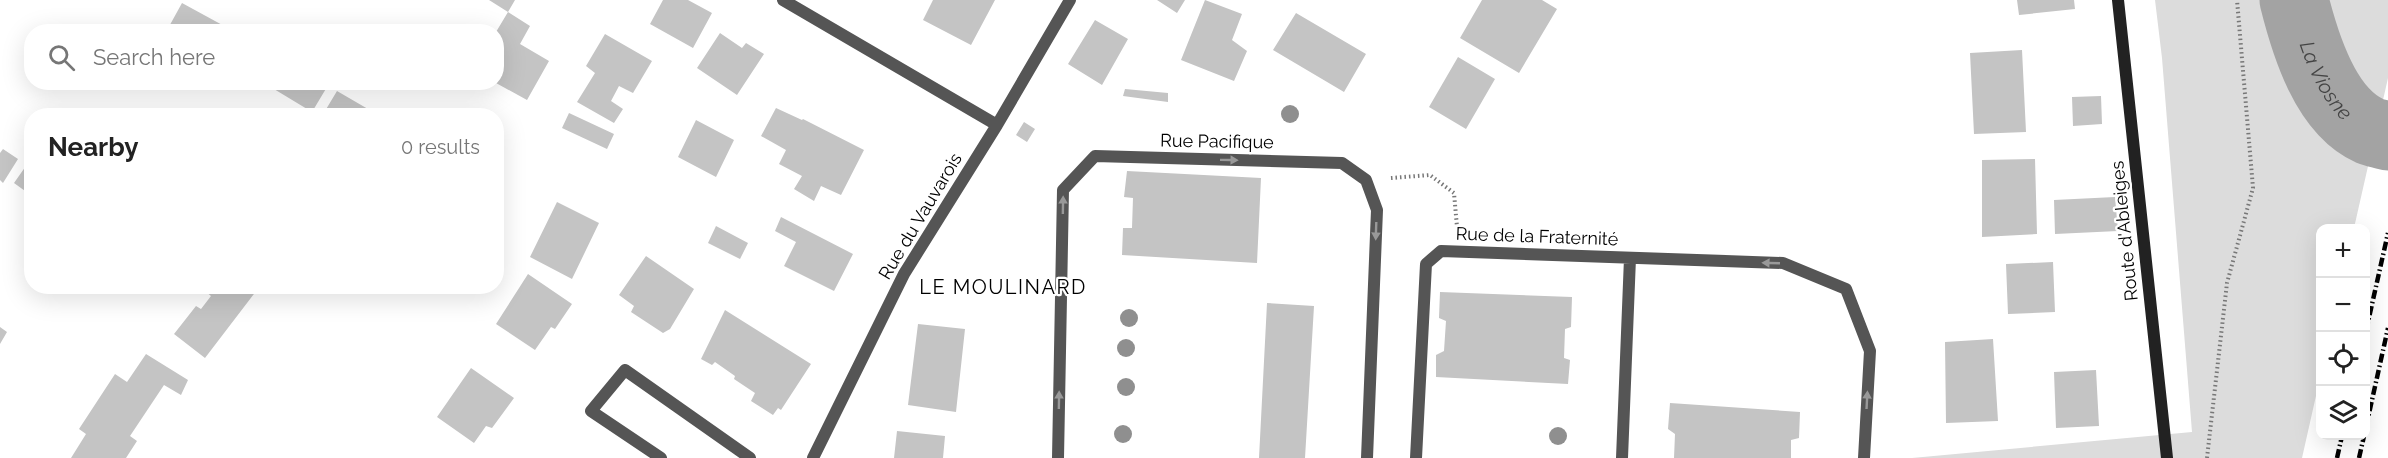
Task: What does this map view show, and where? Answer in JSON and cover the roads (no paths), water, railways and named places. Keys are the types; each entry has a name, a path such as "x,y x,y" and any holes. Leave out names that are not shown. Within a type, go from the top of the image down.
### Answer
{"main road":[{"name":"Route d'Ableiges","path":"2118,0 2167,458"}],"street":[{"path":"783,0 997,125"},
{"name":"Rue du Vauvarois","path":"813,458 904,274 997,125 1070,0"},
{"name":"Rue Pacifique","path":"1058,458 1063,190 1095,156 1342,162 1366,180 1377,210 1367,458"},
{"name":"Rue de la Fraternité","path":"1416,458 1426,264 1441,251 1784,263 1846,289 1870,351 1864,458"},
{"name":"Rue de la Fraternité","path":"1622,458 1630,258"},
{"path":"661,458 591,411 625,370 750,458"}],"waterway":[{"name":"La Viosne","path":"2294,0 2311,56 2329,92 2354,121 2370,131 2388,136"}],"railway":[{"path":"2370,313 2388,233"},
{"path":"2370,409 2388,328"},
{"path":"2337,458 2341,440"},
{"path":"2359,458 2363,440"}],"district":[{"name":"LE MOULINARD","path":"1003,287"}]}
